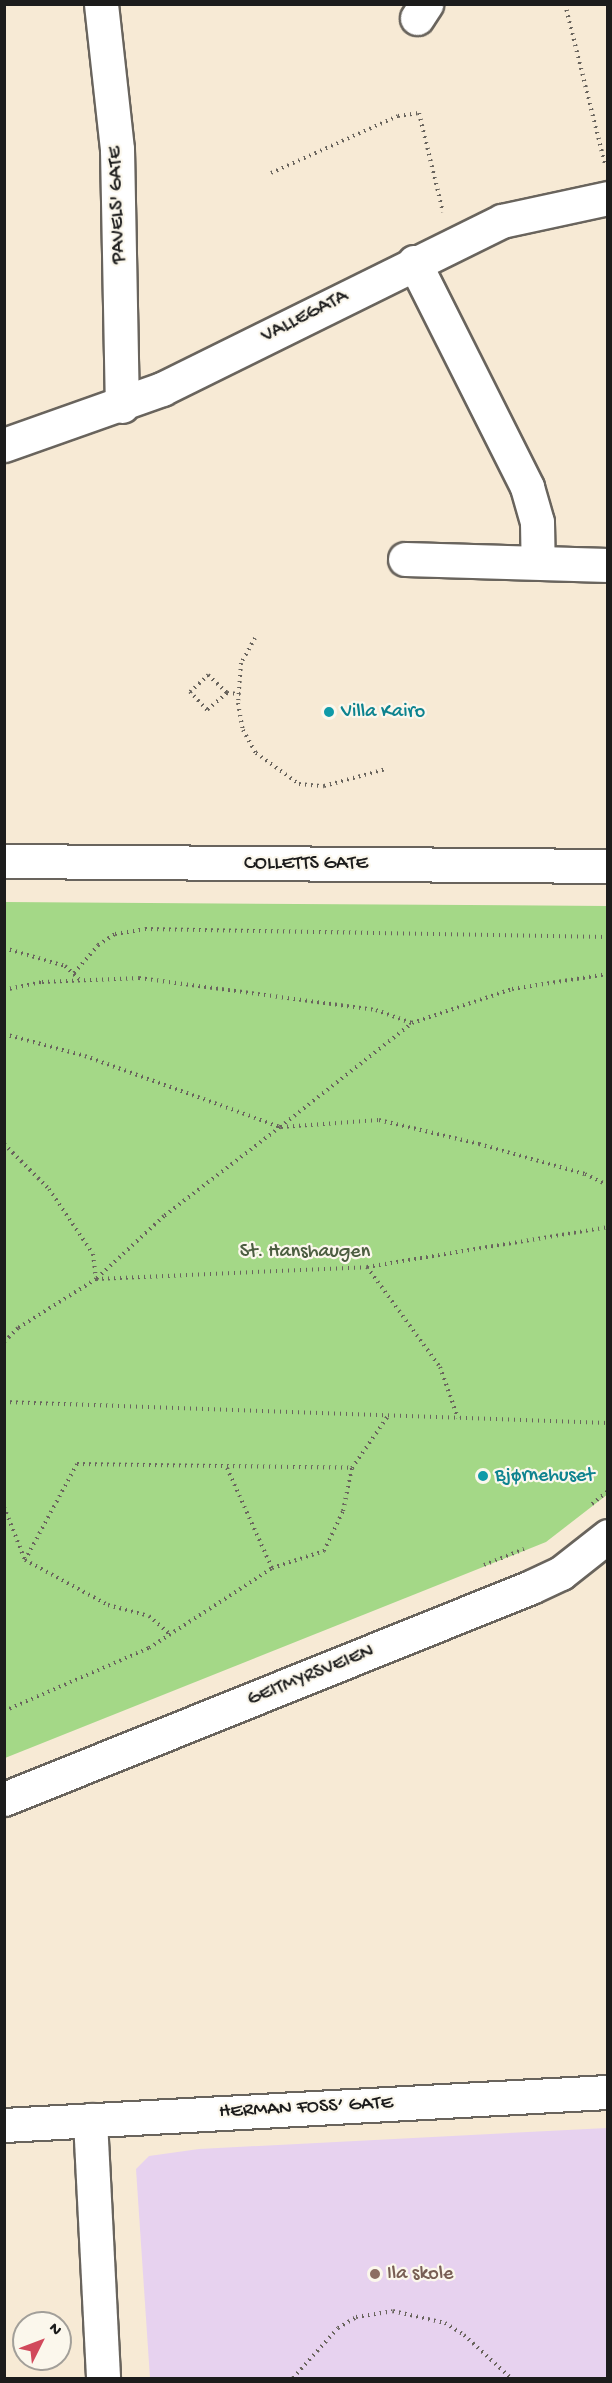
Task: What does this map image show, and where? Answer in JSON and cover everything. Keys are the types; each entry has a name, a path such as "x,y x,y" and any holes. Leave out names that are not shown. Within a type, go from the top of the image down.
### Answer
{"street":[{"name":"PAVELS' GATE","path":"101,4 117,149 122,406"},
{"name":"VALLEGATA","path":"4,445 122,406 450,244 502,221 608,198"},
{"path":"414,262 527,487 537,522 538,561"},
{"path":"405,559 538,561 608,565"},
{"name":"COLLETTS GATE","path":"4,861 608,867"},
{"name":"GEITMYRSVEIEN","path":"4,1799 531,1587 561,1573 608,1536"},
{"name":"HERMAN FOSS’ GATE","path":"4,2125 608,2092"},
{"path":"90,2120 103,2379"}],"path":[{"path":"565,4 607,173"},
{"path":"271,172 398,116 419,112 450,244"},
{"path":"255,638 241,663 240,694 243,729 256,753 299,784 324,786 386,769"},
{"path":"227,693 207,710 190,692 208,675 227,693 240,694"},
{"path":"74,973 98,945 115,934 144,929 608,937"},
{"path":"4,948 51,961 74,973 79,979"},
{"path":"4,1342 18,1328 96,1279 164,1216 412,1023 512,989 608,974"},
{"path":"4,990 79,979 139,978 376,1010 412,1023"},
{"path":"4,1034 96,1060 280,1127 379,1120 543,1162 608,1185"},
{"path":"4,1144 49,1190 93,1254 96,1279"},
{"path":"96,1279 367,1268 608,1227"},
{"path":"367,1268 440,1367 458,1418"},
{"path":"4,1402 608,1424"},
{"path":"4,1712 149,1648 272,1568 324,1551 343,1512 352,1468 388,1416"},
{"path":"25,1560 77,1464 227,1468 352,1468"},
{"path":"227,1468 272,1568"},
{"path":"582,1512 608,1491"},
{"path":"4,1507 25,1560 108,1605 149,1616 170,1634"},
{"path":"479,1568 529,1547"},
{"path":"293,2379 338,2328 356,2317 393,2311 445,2323 464,2335 511,2379"}],"shaded area":[{"name":"Ila skole","path":"607,2128 607,2378 150,2378 136,2169 149,2156 199,2149"}],"green space":[{"name":"St. Hanshaugen","path":"5,902 607,906 608,1494 546,1542 5,1758"}],"place":[{"name":"Villa Kairo","path":"329,712"},
{"name":"Bjørnehuset","path":"483,1476"},
{"name":"Ila skole","path":"375,2274"}]}
